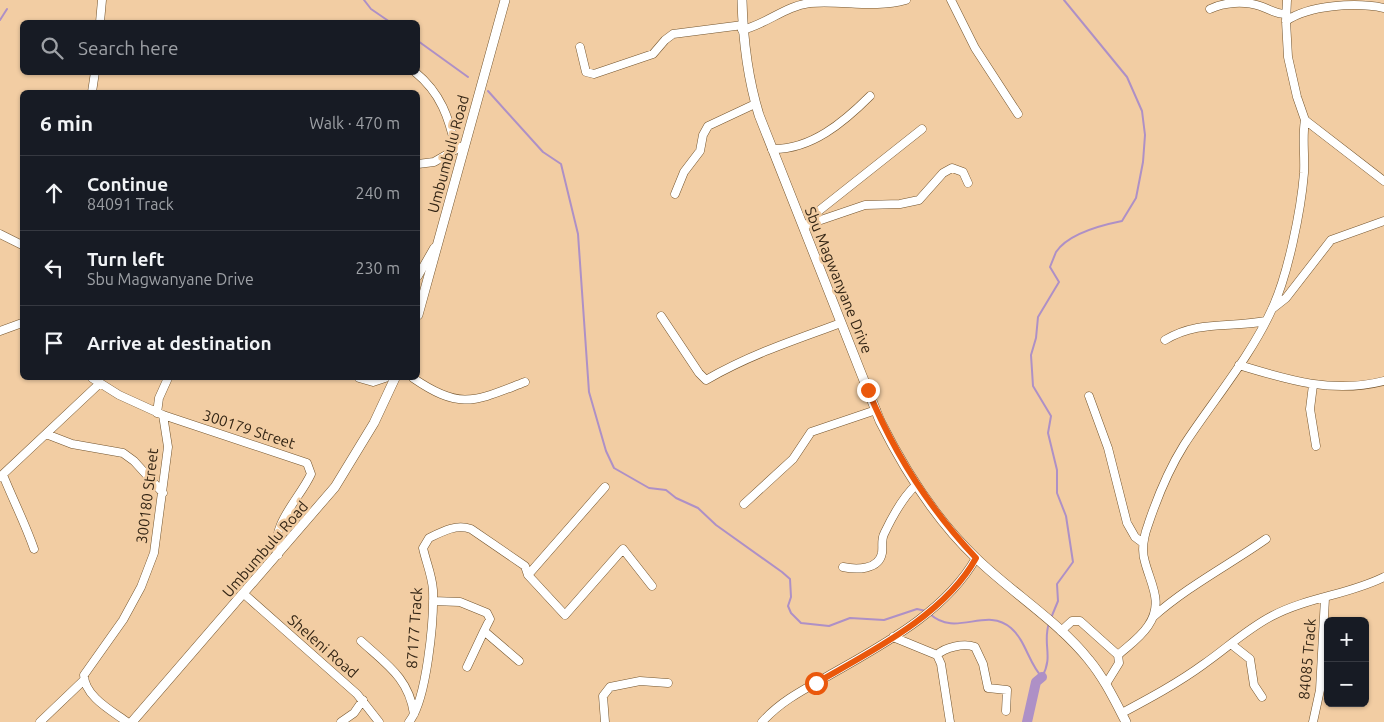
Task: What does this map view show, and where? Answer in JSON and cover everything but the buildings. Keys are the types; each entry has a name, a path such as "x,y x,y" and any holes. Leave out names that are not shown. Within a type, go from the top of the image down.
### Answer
{"main road":[{"name":"Umbumbulu Road","path":"420,309 505,0"},
{"name":"Sbu Magwanyane Drive","path":"742,0 747,72 755,104 772,149 806,224 841,323 876,410 896,452 916,485 939,517 976,558 1059,630 1089,659 1106,684 1126,722"},
{"name":"Umbumbulu Road","path":"132,722 278,555 346,472 374,423 394,380"}],"street":[{"path":"100,20 102,0"},
{"path":"580,47 586,72 594,74 653,54 673,34 758,26 790,8 807,3 843,1 883,5 906,0"},
{"path":"951,0 975,48 1018,114"},
{"path":"1153,617 1155,591 1144,561 1143,543 1148,524 1179,455 1266,321 1272,309 1292,241 1304,172 1302,140 1304,120 1288,57 1287,0"},
{"path":"1210,8 1229,2 1258,5 1286,18 1317,8 1384,8"},
{"path":"92,90 95,75"},
{"path":"418,75 439,97 451,126 456,149"},
{"path":"772,149 790,149 805,144 848,118 870,96"},
{"path":"675,194 684,172 700,151 703,135 708,126 755,104"},
{"path":"1304,120 1384,181"},
{"path":"806,224 816,213 922,129"},
{"path":"420,164 434,162 466,143"},
{"path":"806,224 818,222 865,205 900,204 919,200 952,168 961,171 968,183"},
{"path":"1272,309 1286,298 1331,240 1384,221"},
{"path":"0,234 20,244"},
{"path":"420,273 438,242"},
{"path":"661,316 699,373 706,380 739,361 769,348 841,323"},
{"path":"1165,340 1179,331 1195,327 1242,326 1266,321"},
{"path":"0,332 20,325"},
{"path":"1239,365 1313,385 1351,387 1384,381"},
{"name":"300179 Street","path":"94,380 160,414 307,463 310,474 280,526 276,544 278,555"},
{"path":"160,414 159,398 167,380"},
{"path":"366,380 373,382 379,380"},
{"path":"416,380 454,398 469,401 525,382"},
{"path":"34,550 23,518 11,499 1,476 99,384"},
{"path":"1313,385 1310,409 1316,446"},
{"path":"1089,396 1108,448 1127,523 1135,537 1143,543"},
{"path":"744,504 793,459 811,432 876,410"},
{"name":"300180 Street","path":"40,722 84,680 87,669 113,637 145,579 158,537 168,447 160,414"},
{"path":"46,434 72,444 123,453 134,461 163,493"},
{"path":"843,567 854,570 865,568 878,560 882,552 884,534 905,497 916,485"},
{"path":"606,487 528,575 566,615 623,549 652,586"},
{"name":"87177 Track","path":"411,719 422,689 433,601 432,580 423,548 428,538 463,526 471,529 520,562 525,566 528,575"},
{"path":"1118,655 1143,633 1153,617 1173,599 1228,566 1266,539"},
{"path":"762,722 787,698 893,636 927,612 958,585 976,558"},
{"path":"1122,713 1182,679 1274,615 1325,598 1360,589 1384,577"},
{"name":"Sheleni Road","path":"244,594 363,700 378,722"},
{"name":"84085 Track","path":"1313,722 1320,690 1325,598"},
{"path":"433,601 460,602 485,612 490,618 468,668"},
{"path":"1059,630 1072,621 1080,622 1118,655 1119,663 1106,684"},
{"path":"484,631 519,662"},
{"path":"893,636 937,655 941,664 950,722"},
{"path":"361,641 406,686 411,719"},
{"path":"1231,644 1250,659 1254,685 1262,697"},
{"path":"937,655 942,649 969,645 974,647 983,664 988,688 1007,690 1006,711"},
{"path":"84,680 95,697 127,722"},
{"path":"605,722 603,696 610,687 640,681 668,683"},
{"path":"341,722 354,713 363,700"}],"waterway":[{"path":"364,0 371,9 387,20"},
{"path":"1051,618 1058,601 1057,584 1073,562 1066,516 1057,493 1057,470 1048,433 1051,416 1033,386 1031,355 1036,338 1038,317 1059,282 1050,267 1056,252 1061,246 1077,235 1122,221 1136,198 1143,162 1145,135 1142,111 1127,77 1064,0"},
{"path":"0,20 7,9"},
{"path":"420,42 468,77"},
{"path":"488,91 543,152 561,164 578,234 589,392 606,451 614,468 649,488 666,490 676,498 698,508 716,525 782,572 790,579 791,597 788,606 791,613 801,623 829,626 850,618 884,620 917,609 926,611"},
{"path":"930,614 940,621 950,623 981,620 1001,622 1016,633 1042,677 1048,656 1047,630 1049,623"},
{"path":"1027,722 1036,682 1042,677"}],"route":[{"path":"816,683 881,645 920,618 958,585 976,558 939,517 910,477 880,420 868,390"}]}
